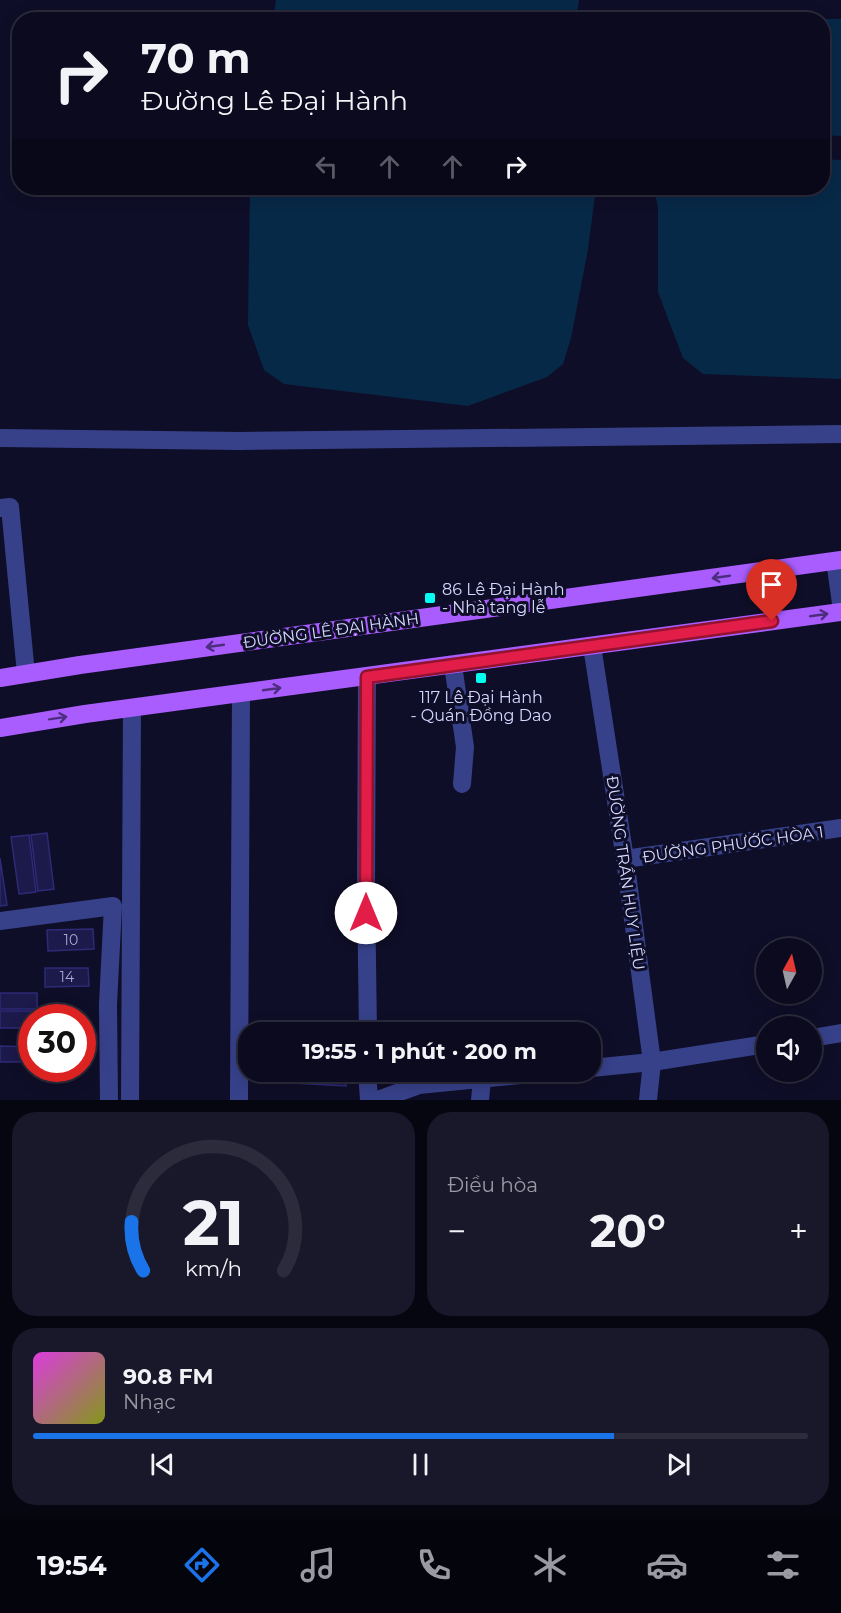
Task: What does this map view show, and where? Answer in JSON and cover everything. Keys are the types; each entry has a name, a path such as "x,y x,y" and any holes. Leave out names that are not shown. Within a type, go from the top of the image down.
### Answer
{"main road":[{"name":"ĐƯỜNG LÊ ĐẠI HÀNH","path":"0,678 91,663 838,561"},
{"path":"0,728 841,612"}],"street":[{"path":"0,438 240,441 841,434"},
{"path":"5,508 26,674"},
{"path":"838,561 841,603"},
{"name":"ĐƯỜNG TRẦN HUY LIỆU","path":"592,646 626,859 652,1062 648,1100"},
{"path":"453,665 465,747 462,784"},
{"path":"367,677 368,1022"},
{"path":"239,1100 241,694"},
{"path":"130,1100 132,708"},
{"name":"ĐƯỜNG PHƯỚC HÒA 1","path":"626,859 841,828"},
{"path":"0,921 114,906 108,1004 109,1100"},
{"path":"822,1036 841,1033"},
{"path":"601,1067 652,1062 756,1046"},
{"path":"368,1082 369,1100"},
{"path":"378,1100 419,1085 450,1082"},
{"path":"480,1100 482,1082"}],"water":[{"path":"276,0 579,0 577,12 274,12"},
{"path":"830,19 841,19 841,136 830,135"},
{"path":"830,159 841,160 841,379 703,374 683,358 658,292 658,208 655,195 830,195"},
{"path":"250,195 595,195 588,249 571,338 563,364 547,377 468,406 284,384 264,370 248,325"}],"building":[{"path":"47,833 54,889 38,891 31,835"},
{"path":"29,835 36,892 19,894 11,837"},
{"path":"0,858 7,905 0,906"},
{"path":"93,929 94,949 48,951 47,930"},
{"path":"45,968 88,968 89,986 45,987"},
{"path":"0,993 37,993 37,1004 18,1004 18,1009 0,1009"},
{"path":"0,1011 18,1011 18,1028 0,1028"},
{"path":"0,1046 18,1047 18,1062 0,1062"},
{"path":"274,1082 346,1082 346,1086"}],"place":[{"name":"86 Lê Đại Hành - Nhà tang lễ","path":"430,598"},
{"name":"117 Lê Đại Hành - Quán Đồng Dao","path":"481,678"}],"route":[{"path":"366,913 367,677 772,621"}]}
